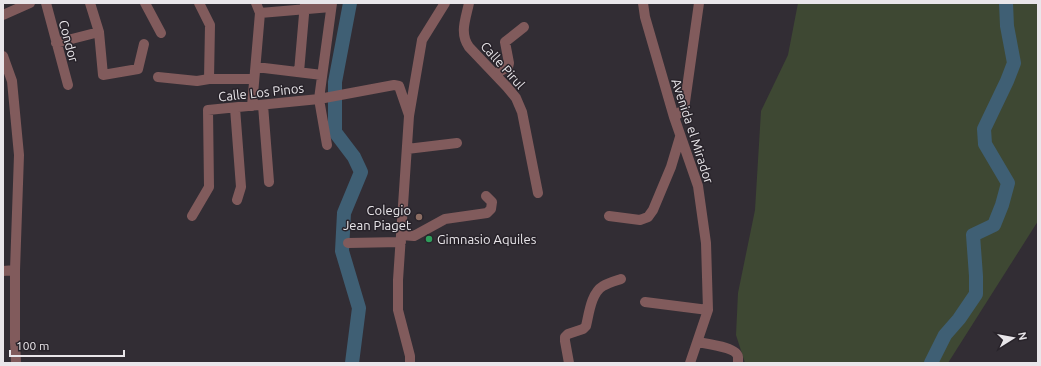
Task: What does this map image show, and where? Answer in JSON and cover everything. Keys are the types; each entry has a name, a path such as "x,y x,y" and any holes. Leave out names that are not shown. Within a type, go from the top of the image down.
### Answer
{"street":[{"path":"3,15 30,3"},
{"name":"Condor","path":"46,3 68,85"},
{"path":"90,3 99,32 103,75 138,69 144,44"},
{"path":"145,3 161,33"},
{"path":"199,3 210,25 210,79"},
{"path":"252,106 260,13 256,3"},
{"path":"410,363 410,356 398,310 398,280 409,116 422,40 445,3"},
{"name":"Calle Pirul","path":"470,3 464,25 464,40 516,98 522,112 538,193"},
{"name":"Avenida el Mirador","path":"643,3 644,17 680,137 698,186 706,243 708,310 690,363"},
{"path":"674,117 684,109 699,3"},
{"path":"260,13 332,5 318,99 327,145"},
{"path":"299,72 304,7"},
{"path":"495,74 508,67 509,63 505,42 524,27"},
{"path":"56,42 99,32"},
{"path":"3,56 12,81 19,155 15,270 16,363"},
{"path":"256,67 322,75"},
{"path":"158,77 197,81 210,79 254,79"},
{"name":"Calle Los Pinos","path":"192,216 209,187 208,110 318,99 394,85 399,86 409,116"},
{"path":"263,105 269,182"},
{"path":"235,108 241,187 236,200"},
{"path":"610,216 640,220 648,217 653,210 671,168 680,137"},
{"path":"407,149 458,143"},
{"path":"348,243 414,236 445,219 487,213 491,209 492,202 486,196"},
{"path":"3,271 15,270"},
{"path":"569,363 565,341 566,337 568,334 583,329 586,326 595,296 598,291 603,286 621,279"},
{"path":"646,302 708,310"},
{"path":"698,342 731,349 736,352 738,363"}],"green space":[{"path":"798,3 1038,3 1038,221 948,363 745,363 736,335 738,293 755,210 761,111 788,55"}],"waterway":[{"path":"350,3 335,82 335,132 354,157 361,172 344,213 342,251 359,308 352,363"},
{"path":"931,363 945,335 959,319 976,294 973,235 994,225 1002,205 1008,183 985,144 984,129 1014,63 1007,26 1006,3"}],"place":[{"name":"Colegio Jean Piaget","path":"419,217"},
{"name":"Gimnasio Aquiles","path":"429,239"}]}
